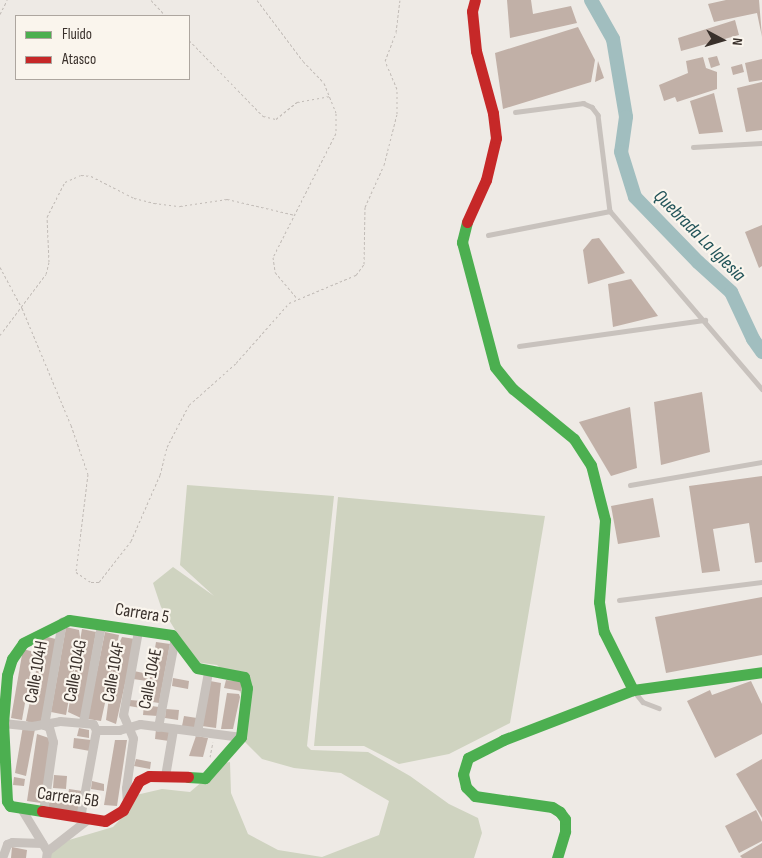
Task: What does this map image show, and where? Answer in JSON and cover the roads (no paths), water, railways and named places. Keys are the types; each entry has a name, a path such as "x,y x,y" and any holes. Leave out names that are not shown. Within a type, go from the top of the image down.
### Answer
{"street":[{"path":"474,0 472,11 476,51 493,113 496,138 486,180 464,228 462,242 474,296 495,368 513,389 574,439 591,465 605,520 599,602 604,632 633,690"},
{"path":"62,622 23,643 12,660 7,675 4,724 83,722 94,727 119,730 140,724 215,736 241,738"},
{"name":"Carrera 5","path":"62,622 100,625 175,637 192,664 208,672 246,682 241,738"},
{"name":"Calle 104H","path":"43,812 53,742 50,727 44,724 62,622"},
{"name":"Calle 104G","path":"83,722 100,625"},
{"name":"Calle 104F","path":"127,805 126,788 133,738 130,727 123,715 138,631"},
{"name":"Calle 104E","path":"158,727 175,637"},
{"path":"197,732 208,672"},
{"path":"557,858 565,831 565,819 560,812 552,807 475,796 466,787 463,774 464,764 468,758 504,740 633,690 762,672"},
{"name":"Carrera 5B","path":"4,724 7,801 10,806 22,810 104,821 116,816 127,805 132,789 139,781 149,776 206,778 241,738"},
{"path":"45,851 84,818 94,727"},
{"name":"Calle 104E","path":"165,776 173,729"},
{"path":"22,810 45,851"},
{"path":"2,858 7,844 45,851"}],"lane":[{"path":"515,112 583,103 592,107 598,115 610,211 762,389"},
{"path":"693,147 762,143"},
{"path":"488,235 610,211"},
{"path":"518,346 705,320"},
{"path":"630,485 762,462"},
{"path":"619,600 762,582"},
{"path":"633,690 643,702 659,708"}],"waterway":[{"name":"Quebrada La Iglesia","path":"591,0 613,39 626,117 621,152 635,197 698,262 731,292 753,339 762,352"}]}
